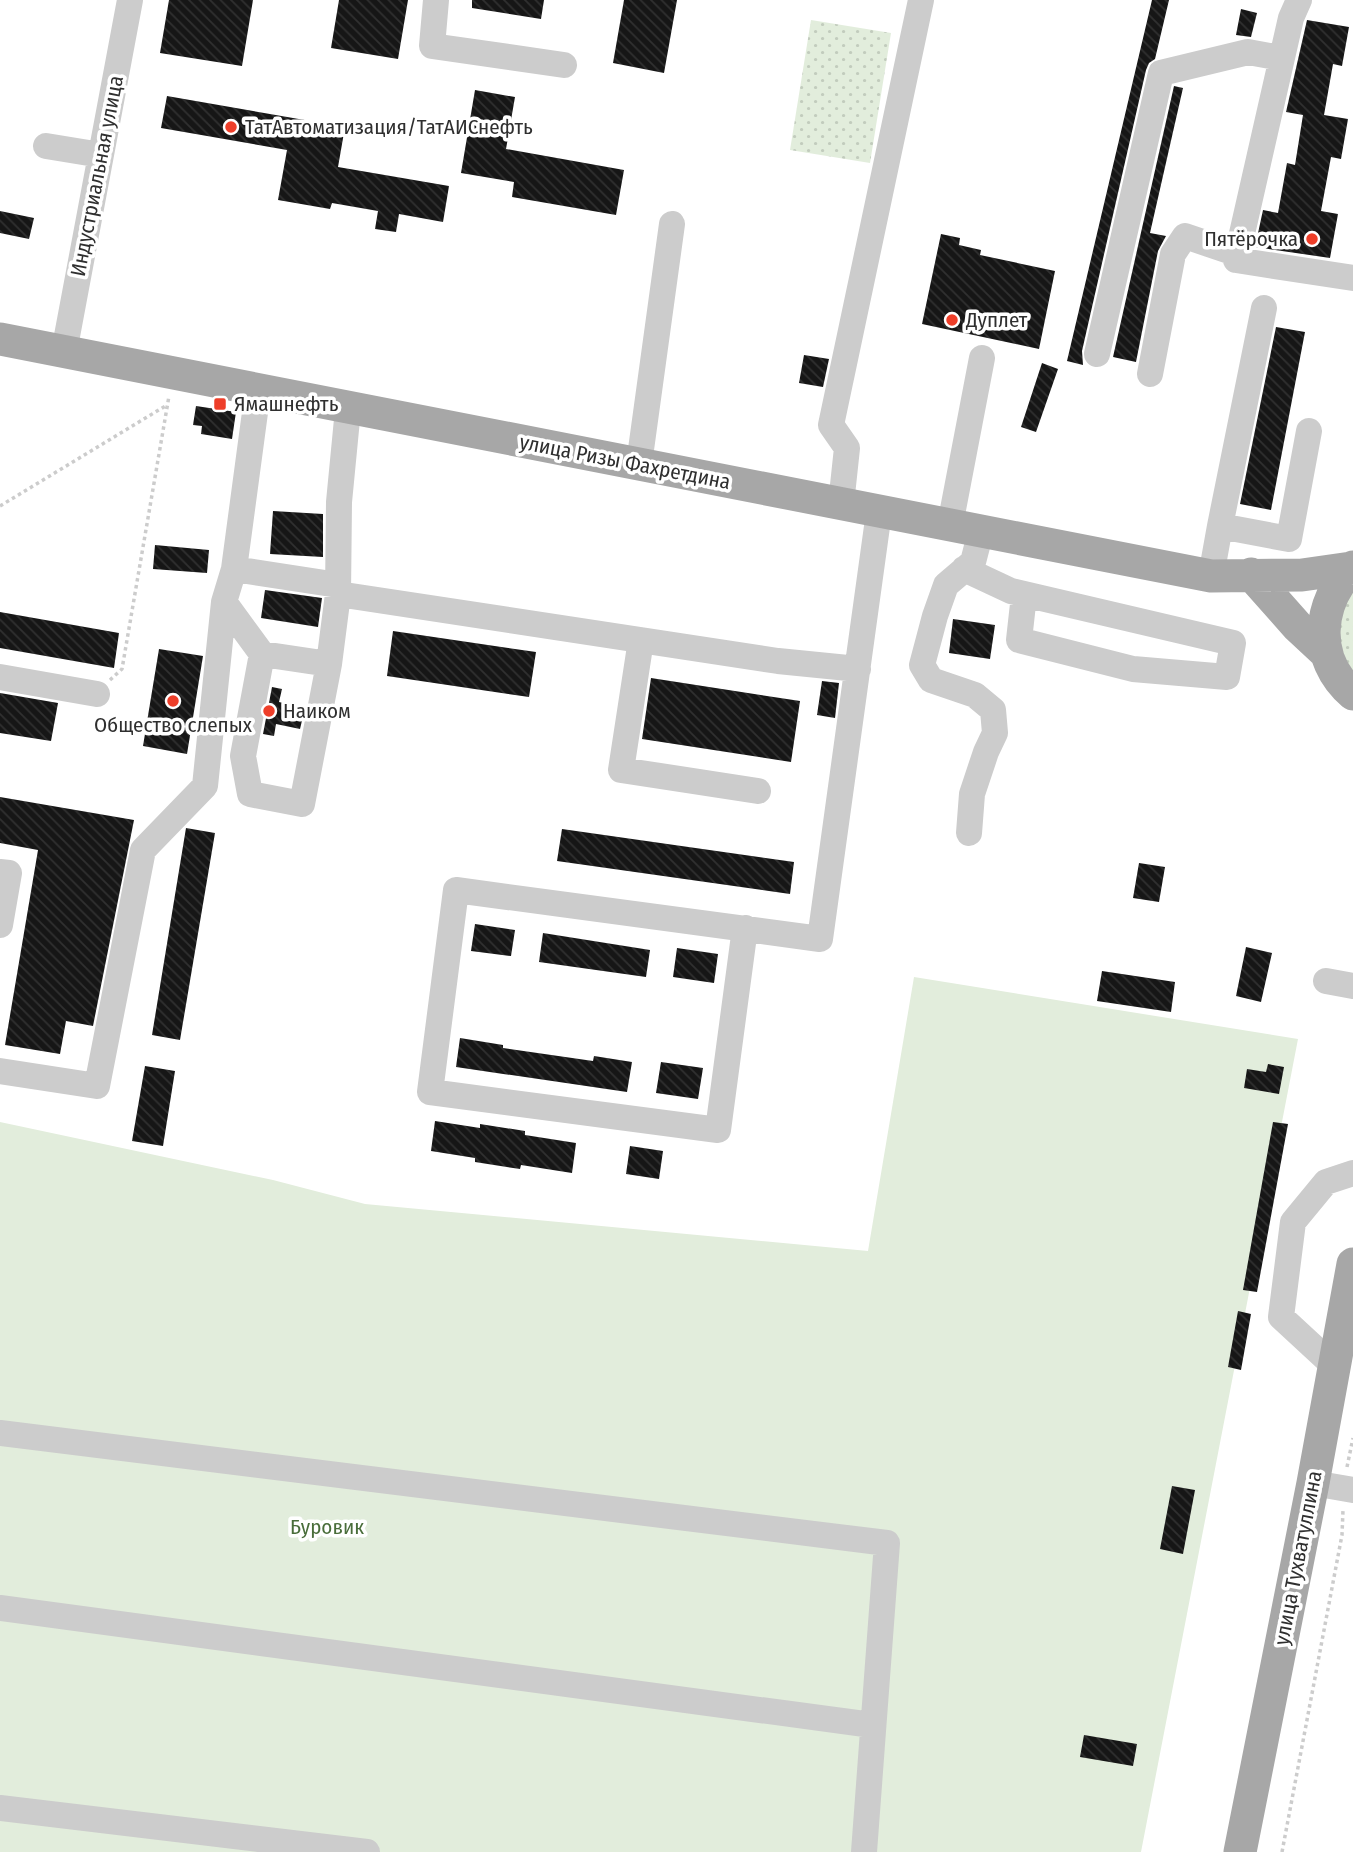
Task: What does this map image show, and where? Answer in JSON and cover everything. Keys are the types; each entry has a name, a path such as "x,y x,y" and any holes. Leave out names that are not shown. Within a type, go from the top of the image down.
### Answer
{"main road":[{"name":"улица Ризы Фахретдина","path":"0,339 64,352 170,389 258,390 1211,576 1302,575 1352,567"},
{"path":"1352,567 1336,586 1327,607 1323,630 1327,654 1334,671 1353,694"},
{"path":"1251,574 1298,627 1327,654"},
{"name":"улица Тухватуллина","path":"1240,1852 1336,1487 1334,1366 1353,1265"}],"street":[{"name":"Индустриальная улица","path":"64,352 130,0"},
{"path":"436,0 432,46 564,65"},
{"path":"841,504 847,449 831,425 921,0"},
{"path":"1299,0 1291,18 1281,58 1236,260 1353,278"},
{"path":"1097,354 1161,73 1248,51 1281,58"},
{"path":"46,146 101,155"},
{"path":"639,464 672,224"},
{"path":"1150,374 1173,254 1185,236 1238,254"},
{"path":"1211,576 1264,308"},
{"path":"969,833 972,794 995,733 993,710 975,695 931,680 922,665 946,585 973,562 966,528 982,358"},
{"path":"0,1071 97,1086 144,850 205,786 224,602 234,569 258,390"},
{"path":"262,654 243,756 250,794 303,804 329,664 338,589 339,502 348,409"},
{"path":"1220,526 1289,539 1309,431"},
{"path":"745,928 718,1130 430,1092 456,890 745,928 820,939 879,512"},
{"path":"234,569 641,640 778,661 858,669"},
{"path":"964,569 1011,591 1024,594 1233,643 1227,677 1133,669 1019,640 1024,594"},
{"path":"224,602 262,654 329,664"},
{"path":"641,640 621,770 758,791"},
{"path":"0,677 97,694"},
{"path":"0,872 9,873 0,925"},
{"path":"1326,981 1353,986"},
{"path":"1334,1366 1281,1317 1282,1306 1293,1222 1326,1182 1353,1173"},
{"path":"0,1433 887,1543 864,1852"},
{"path":"0,1608 872,1725"},
{"path":"0,1808 367,1852"}],"path":[{"path":"0,506 170,389"},
{"path":"97,694 122,669 170,389"},
{"path":"1282,1852 1342,1535 1336,1487 1353,1438"}],"green space":[{"path":"811,20 891,33 870,163 790,150"},
{"path":"1353,584 1353,675 1341,650 1338,630 1339,620"},
{"name":"Буровик","path":"914,977 1298,1039 1141,1852 0,1852 0,1122 273,1180 365,1204 868,1251"}],"building":[{"path":"169,0 253,0 242,66 160,53"},
{"path":"339,0 408,0 398,59 331,48"},
{"path":"472,0 544,0 541,19 472,8"},
{"path":"624,0 677,0 664,73 613,63"},
{"path":"1152,0 1169,0 1155,59 1149,63 1146,70 1082,351 1083,365 1067,361"},
{"path":"1241,9 1257,13 1251,37 1236,35"},
{"path":"1307,20 1349,27 1342,66 1333,64 1324,115 1348,119 1341,159 1331,157 1321,211 1338,214 1330,258 1255,247 1263,210 1278,213 1287,163 1295,165 1303,115 1286,112"},
{"path":"1174,86 1183,88 1150,233 1166,236 1158,251 1136,362 1113,357"},
{"path":"475,90 515,97 506,149 624,170 616,215 512,197 514,182 461,173"},
{"path":"167,96 345,127 338,167 449,186 443,222 399,214 396,232 375,229 378,211 332,203 330,209 278,200 287,150 161,128"},
{"path":"0,211 34,218 29,239 0,233"},
{"path":"941,234 960,238 959,245 981,250 980,255 1055,271 1039,349 922,324"},
{"path":"1276,327 1305,332 1271,510 1240,504"},
{"path":"804,355 829,359 823,387 799,383"},
{"path":"1042,363 1058,369 1036,432 1021,427"},
{"path":"196,406 236,412 232,439 201,434 202,426 193,425"},
{"path":"273,511 323,514 323,557 270,554"},
{"path":"155,545 209,550 207,573 153,569"},
{"path":"265,590 322,598 318,627 261,618"},
{"path":"0,612 119,633 114,668 0,648"},
{"path":"953,619 995,625 990,659 949,653"},
{"path":"393,631 536,652 529,697 387,676"},
{"path":"159,649 203,656 187,754 143,746"},
{"path":"651,678 800,701 791,762 642,739"},
{"path":"822,681 839,683 835,718 817,715"},
{"path":"272,687 282,689 279,702 305,708 300,729 276,724 274,736 263,734"},
{"path":"0,693 58,703 51,741 0,733"},
{"path":"0,797 134,820 93,1026 66,1021 60,1054 5,1045 38,850 0,843"},
{"path":"186,828 215,833 180,1040 152,1035"},
{"path":"562,829 794,862 790,894 557,861"},
{"path":"1139,863 1165,867 1159,902 1133,898"},
{"path":"475,924 515,930 511,956 471,951"},
{"path":"543,933 650,950 646,977 539,962"},
{"path":"1246,947 1272,953 1261,1002 1236,996"},
{"path":"677,948 718,954 714,983 673,977"},
{"path":"1102,971 1175,982 1171,1012 1097,1001"},
{"path":"460,1038 503,1045 503,1048 593,1061 594,1056 632,1062 627,1092 456,1067"},
{"path":"661,1062 703,1068 698,1099 656,1093"},
{"path":"1268,1064 1284,1067 1279,1094 1244,1088 1247,1069 1266,1072"},
{"path":"145,1066 175,1071 163,1146 132,1141"},
{"path":"435,1121 525,1131 525,1135 576,1143 572,1173 521,1165 520,1169 475,1162 475,1158 431,1151"},
{"path":"1273,1122 1288,1124 1257,1292 1243,1290"},
{"path":"630,1146 663,1151 659,1179 626,1174"},
{"path":"1238,1311 1251,1314 1241,1370 1228,1367"},
{"path":"1172,1486 1195,1490 1183,1554 1160,1549"},
{"path":"1084,1735 1137,1744 1133,1766 1080,1757"}],"place":[{"name":"ТатАвтоматизация/ТатАИСнефть","path":"231,127"},
{"name":"Пятёрочка","path":"1312,239"},
{"name":"Дуплет","path":"952,320"},
{"name":"Ямашнефть","path":"220,404"},
{"name":"Общество слепых","path":"173,701"},
{"name":"Наиком","path":"269,711"}]}
